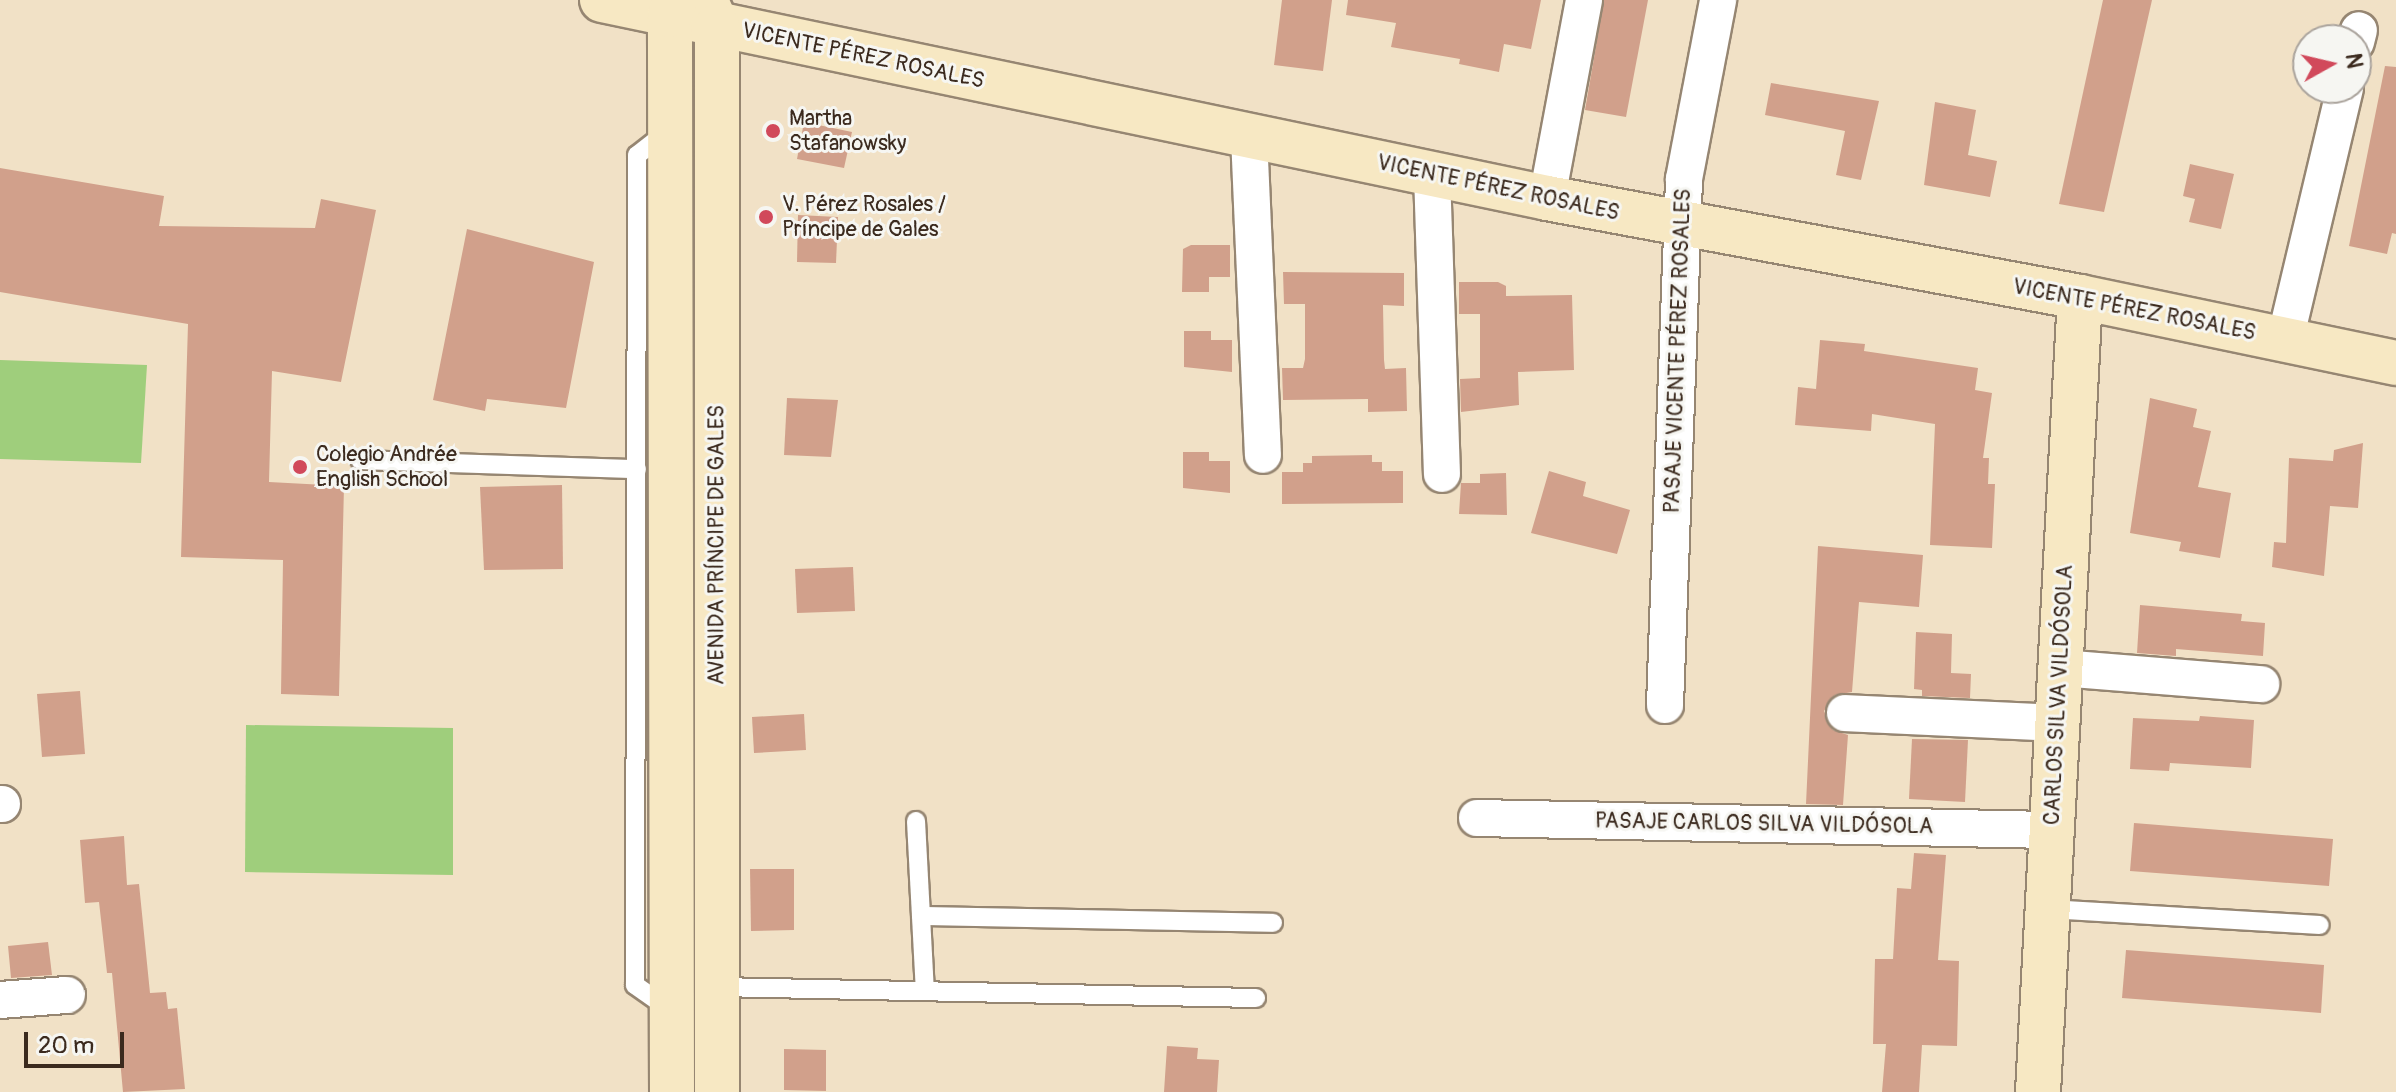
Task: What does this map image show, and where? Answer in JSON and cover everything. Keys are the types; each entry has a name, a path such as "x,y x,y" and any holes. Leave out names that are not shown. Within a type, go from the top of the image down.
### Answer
{"main road":[{"name":"VICENTE PÉREZ ROSALES","path":"602,0 692,10 1249,136 1547,198 2080,297 2396,363"},
{"name":"AVENIDA PRÍNCIPE DE GALES","path":"672,1092 670,129 692,10"},
{"name":"AVENIDA PRÍNCIPE DE GALES","path":"692,10 717,987 717,1092"},
{"name":"CARLOS SILVA VILDÓSOLA","path":"2038,1092 2080,297"}],"street":[{"path":"1547,198 1584,0"},
{"name":"PASAJE VICENTE PÉREZ ROSALES","path":"1665,705 1684,179 1718,0"},
{"path":"2285,340 2341,104"},
{"path":"1249,136 1263,455"},
{"path":"1432,174 1442,474"},
{"path":"2060,668 2261,684"},
{"path":"1845,713 2057,723"},
{"name":"PASAJE CARLOS SILVA VILDÓSOLA","path":"1477,818 2052,830"},
{"path":"0,1000 67,995"}],"lane":[{"path":"670,129 637,155 635,985 672,1011"},
{"path":"360,460 637,469"},
{"path":"916,821 925,991"},
{"path":"2049,909 2320,925"},
{"path":"921,916 1273,923"},
{"path":"717,987 1256,998"}],"green space":[{"path":"0,360 147,365 141,463 0,459"},
{"path":"246,725 453,728 453,875 245,872"}],"building":[{"path":"1282,0 1332,0 1323,71 1274,65"},
{"path":"1348,0 1541,0 1531,49 1504,44 1499,72 1459,64 1460,59 1391,47 1396,23 1346,15"},
{"path":"1604,0 1648,0 1626,117 1585,110"},
{"path":"2103,0 2152,0 2104,212 2059,204"},
{"path":"2385,66 2396,67 2396,234 2392,233 2387,254 2349,246"},
{"path":"1771,83 1879,101 1861,180 1836,175 1845,131 1765,115"},
{"path":"1935,102 1976,110 1968,155 1997,161 1990,197 1924,185"},
{"path":"804,122 852,132 844,168 797,159"},
{"path":"2190,164 2234,174 2221,229 2189,222 2195,199 2183,196"},
{"path":"0,168 164,196 159,226 315,228 321,199 376,210 341,382 272,371 269,482 344,486 339,696 281,694 283,560 181,557 188,324 0,292"},
{"path":"798,215 838,217 836,263 797,262"},
{"path":"467,229 594,262 566,408 487,399 485,411 433,400"},
{"path":"1191,245 1230,245 1230,277 1209,277 1209,292 1182,292 1183,249"},
{"path":"1283,272 1404,273 1404,306 1383,305 1384,360 1385,369 1406,368 1407,411 1368,412 1368,399 1283,400 1282,368 1303,368 1305,304 1284,304"},
{"path":"1459,282 1498,282 1506,286 1506,296 1572,295 1574,370 1518,372 1519,405 1461,412 1460,379 1480,378 1480,314 1459,314"},
{"path":"1184,331 1211,331 1211,340 1232,340 1232,372 1184,367"},
{"path":"1820,340 1865,344 1864,351 1978,368 1975,390 1992,393 1983,458 1989,458 1988,484 1995,484 1992,548 1930,545 1935,424 1872,414 1871,431 1795,425 1798,387 1816,389"},
{"path":"787,398 838,400 831,457 784,455"},
{"path":"2150,398 2197,409 2193,427 2211,431 2198,487 2231,493 2220,558 2179,551 2181,542 2130,533"},
{"path":"2363,443 2358,508 2330,506 2324,576 2272,567 2274,542 2286,543 2289,458 2333,461 2334,450"},
{"path":"1183,452 1209,452 1209,461 1230,461 1230,493 1183,488"},
{"path":"1372,455 1372,462 1382,462 1382,471 1403,471 1403,503 1282,504 1282,472 1303,472 1303,463 1312,463 1312,456"},
{"path":"1549,471 1586,482 1583,496 1630,510 1617,554 1531,533"},
{"path":"1506,473 1507,515 1459,514 1461,483 1480,483 1480,474"},
{"path":"562,485 563,569 484,570 480,487"},
{"path":"1818,546 1923,555 1919,607 1859,602 1852,692 1835,695 1824,711 1833,730 1848,735 1843,805 1806,804"},
{"path":"853,567 855,611 797,613 795,569"},
{"path":"2140,605 2242,614 2241,621 2265,623 2263,656 2176,649 2176,656 2137,653"},
{"path":"1916,632 1952,634 1951,673 1971,674 1970,698 1922,696 1922,690 1914,689"},
{"path":"80,691 85,754 42,757 37,694"},
{"path":"804,714 806,750 754,753 752,717"},
{"path":"2200,716 2254,720 2251,768 2170,763 2169,771 2130,769 2133,718 2199,721"},
{"path":"1912,739 1968,740 1965,802 1909,799"},
{"path":"2134,823 2333,839 2329,886 2130,871"},
{"path":"124,836 127,885 139,884 150,993 166,992 168,1009 177,1008 185,1089 123,1092 112,973 107,973 99,902 85,903 80,840"},
{"path":"1914,853 1946,855 1938,960 1959,961 1957,1046 1922,1045 1919,1092 1882,1092 1886,1044 1873,1044 1875,959 1893,959 1897,888 1911,889"},
{"path":"750,869 794,869 794,930 751,931"},
{"path":"48,942 52,975 11,978 8,946"},
{"path":"2126,950 2324,965 2321,1013 2122,998"},
{"path":"1167,1046 1198,1048 1197,1059 1219,1060 1217,1092 1164,1092"},
{"path":"784,1049 826,1050 826,1091 784,1090"}],"place":[{"name":"Martha Stafanowsky","path":"773,131"},
{"name":"V. Pérez Rosales / Príncipe de Gales","path":"766,217"},
{"name":"Colegio Andrée English School","path":"300,467"}]}
